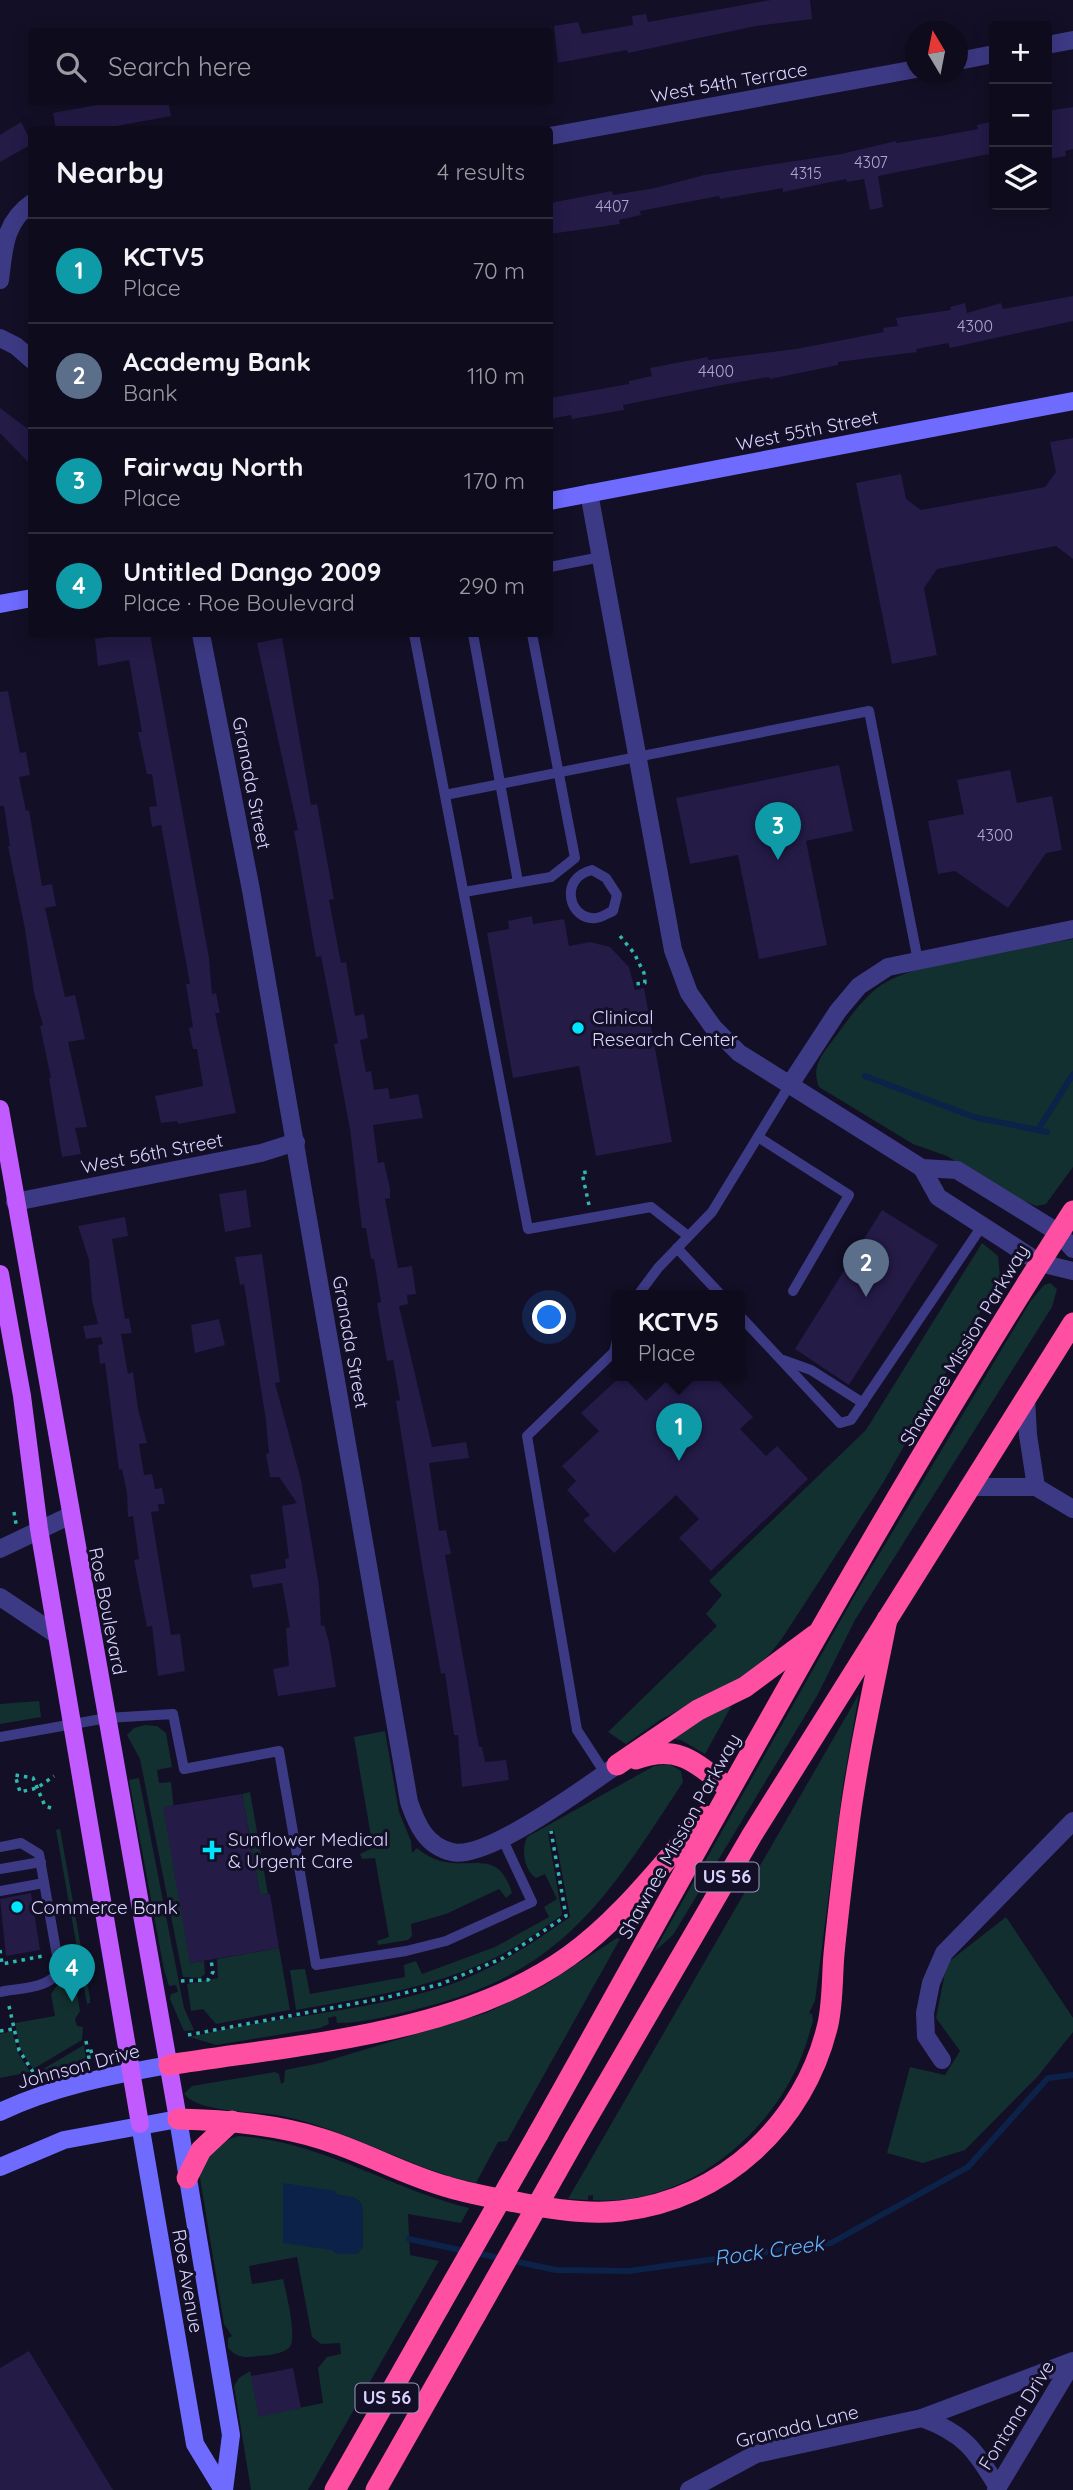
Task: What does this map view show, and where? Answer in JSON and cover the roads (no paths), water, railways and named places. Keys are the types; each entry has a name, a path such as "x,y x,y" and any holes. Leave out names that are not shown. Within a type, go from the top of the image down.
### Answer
{"highway":[{"name":"Shawnee Mission Parkway","path":"335,2490 730,1789 949,1409 1040,1263 1066,1241 1073,1211"},
{"name":"US 56","path":"376,2490 575,2139 752,1835 1073,1323"},
{"path":"177,2119 232,2121 321,2138 449,2188 518,2203 586,2211 619,2211 687,2195 720,2177 753,2152 796,2102 810,2077 829,2021 848,1829 864,1720 887,1619"},
{"path":"611,1769 698,1710 745,1687 823,1630"},
{"path":"169,2065 392,2029 477,2005 534,1978 569,1956 608,1923 730,1789 684,1756 673,1752 654,1752 611,1769"},
{"path":"187,2178 201,2150 232,2121"}],"main road":[{"name":"West 55th Street","path":"553,499 1073,401"},
{"path":"0,604 28,599"},
{"name":"Roe Boulevard","path":"0,1109 69,1516 177,2119"},
{"path":"0,1274 22,1396 39,1529 131,2072"},
{"name":"Johnson Drive","path":"0,2112 31,2099 131,2072 169,2065"},
{"name":"Roe Avenue","path":"131,2072 195,2444 224,2490"},
{"path":"0,2167 64,2140 177,2119"},
{"name":"Roe Avenue","path":"177,2119 231,2435 224,2490"}],"street":[{"path":"1052,44 1073,40"},
{"path":"968,59 989,55"},
{"name":"West 54th Terrace","path":"553,135 905,71"},
{"path":"0,280 5,235 18,212 28,205"},
{"path":"0,338 16,346 28,356"},
{"path":"589,493 673,950 689,993 713,1027 739,1053 789,1086 922,1168 957,1170 1066,1241"},
{"name":"Granada Street","path":"202,637 296,1142 409,1802 417,1826 432,1844 453,1853 473,1852 552,1810 611,1769"},
{"path":"789,1086 838,1011 859,986 888,967 1073,929"},
{"name":"West 56th Street","path":"15,1202 261,1153 296,1142"},
{"path":"922,1168 938,1197 1040,1263 1073,1271"},
{"path":"1027,1398 1028,1435 1036,1487"},
{"path":"968,1487 1036,1487 1073,1509"},
{"path":"0,1549 69,1516"},
{"path":"0,1597 57,1635"},
{"path":"942,2060 926,2036 925,2013 931,1983 944,1953 1073,1821"},
{"name":"Granada Lane","path":"689,2490 710,2483 755,2454 922,2418 1073,2362"},
{"name":"Fontana Drive","path":"996,2488 1073,2362"},
{"path":"922,2418 949,2428 970,2444 996,2488"}],"lane":[{"path":"553,566 601,557"},
{"path":"415,637 528,1229 651,1207 688,1236"},
{"path":"474,637 519,882"},
{"path":"464,892 551,877 575,858 533,637"},
{"path":"445,795 638,760 869,711 918,961"},
{"path":"592,870 606,878 617,895 613,911 596,918 583,915 573,906 570,892 572,881 581,872 592,870"},
{"path":"559,871 572,881"},
{"path":"642,1290 712,1212 789,1086"},
{"path":"758,1137 849,1195 793,1291"},
{"path":"745,1321 839,1423 851,1420 982,1226"},
{"path":"677,1248 716,1290"},
{"path":"611,1769 578,1730 527,1436 612,1354"},
{"path":"780,1359 811,1370 863,1402"},
{"path":"0,1737 107,1718 173,1714 184,1769 279,1751 316,1965 406,1951 446,1941 532,1902 502,1838"},
{"path":"0,1847 21,1843 39,1854 59,1967 56,1976 48,1983 0,1992"},
{"path":"0,1869 41,1862"},
{"path":"0,1891 44,1883"}],"water":[{"path":"283,2183 336,2191 336,2194 355,2198 362,2204 363,2247 357,2254 336,2254 332,2250 283,2243"}],"waterway":[{"path":"1038,1130 1073,1074"},
{"path":"865,1076 974,1117 1047,1132"},
{"name":"Rock Creek","path":"476,2253 556,2270 629,2271 831,2243 968,2167 1048,2078 1073,2075"},
{"name":"Rock Creek","path":"409,2239 465,2251"}],"place":[{"name":"Fairway North","path":"778,860"},
{"name":"Clinical Research Center","path":"578,1028"},
{"name":"Academy Bank","path":"866,1297"},
{"name":"KCTV5","path":"679,1461"},
{"name":"Sunflower Medical & Urgent Care","path":"212,1850"},
{"name":"Commerce Bank","path":"17,1907"},
{"name":"Untitled Dango 2009","path":"72,2002"}]}
